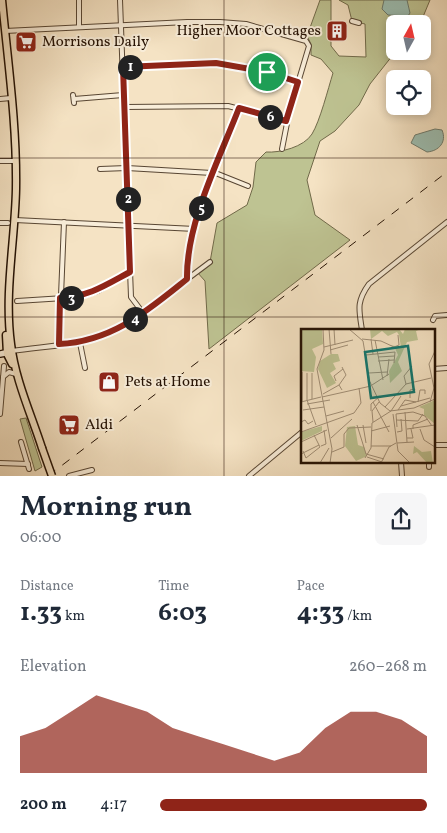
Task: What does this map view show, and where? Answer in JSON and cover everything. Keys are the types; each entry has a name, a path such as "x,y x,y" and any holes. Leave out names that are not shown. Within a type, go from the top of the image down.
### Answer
{"main road":[{"path":"2,0 15,160 15,220 10,310 5,353 17,373 52,476"}],"street":[{"path":"78,0 79,27"},
{"path":"120,0 131,297 143,313"},
{"path":"3,30 187,22 246,24 276,31 308,43 286,121 282,149"},
{"path":"352,22 359,23"},
{"path":"123,67 216,63 267,72 298,82"},
{"path":"74,99 124,95"},
{"path":"0,99 11,98"},
{"path":"125,107 214,105 239,108 286,121"},
{"path":"187,279 186,262 212,173 239,108"},
{"path":"0,160 15,160"},
{"path":"100,170 127,168 212,173 248,186"},
{"path":"15,220 195,229"},
{"path":"59,344 64,222"},
{"path":"362,329 358,306 361,295 369,284 447,222"},
{"path":"0,223 8,223"},
{"path":"5,353 59,344 80,343 112,333 143,313 210,262"},
{"path":"17,301 80,297 98,291 130,272"},
{"path":"434,316 447,315"},
{"path":"80,343 85,368"},
{"path":"0,414 4,366"},
{"path":"3,377 10,372 17,373"},
{"path":"249,476 301,433"},
{"path":"0,463 28,467 20,442"},
{"path":"434,445 447,445"},
{"path":"401,463 402,476"},
{"path":"69,476 92,470"}],"green space":[{"path":"320,0 331,0 331,46 339,56 366,57 365,24 352,21 348,5 339,0 430,0 424,15 386,15 386,60 389,60 370,84 359,105 335,131 320,141 307,180 315,215 350,240 209,349 205,281 197,272 210,262 217,223 247,205 253,187 256,162 266,152 298,146 308,139 315,128 324,105 333,73 321,59 311,55 311,44 307,36"},
{"path":"26,418 42,467 35,471 20,419"}],"water":[{"path":"384,0 407,0 410,13 409,15 388,15 382,9"},
{"path":"435,129 442,130 443,142 435,150 427,152 411,143 415,135"}],"railway":[{"path":"48,476 447,172"}],"place":[{"name":"Higher Moor Cottages","path":"337,31"},
{"name":"Morrisons Daily","path":"26,42"},
{"name":"Pets at Home","path":"109,382"},
{"name":"Aldi","path":"69,425"}],"route":[{"path":"216,63 267,72 298,82 286,121 239,108 218,157 193,236 186,262 187,279 125,326 112,333 80,343 59,344 60,298 80,297 98,291 130,272 123,67 216,63"}]}
